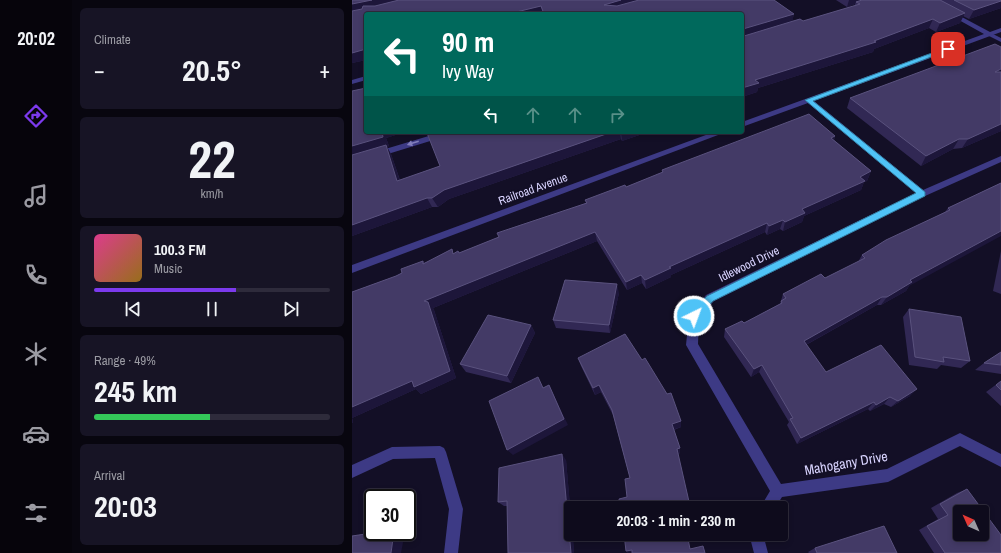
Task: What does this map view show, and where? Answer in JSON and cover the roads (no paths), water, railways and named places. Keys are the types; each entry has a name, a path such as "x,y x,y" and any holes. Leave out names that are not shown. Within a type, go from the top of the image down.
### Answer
{"street":[{"path":"926,0 1001,40"},
{"path":"744,124 1001,30"},
{"path":"352,82 364,79"},
{"path":"808,100 922,194"},
{"path":"352,162 443,134"},
{"name":"Railroad Avenue","path":"352,269 717,134"},
{"name":"Idlewood Drive","path":"778,490 692,345 694,316 710,298 922,194 1001,159"},
{"name":"Mahogany Drive","path":"778,490 888,475 960,439 1001,461"},
{"path":"352,472 392,453 440,452 456,509 451,553"},
{"path":"771,501 778,490"},
{"path":"758,541 761,553"}]}
